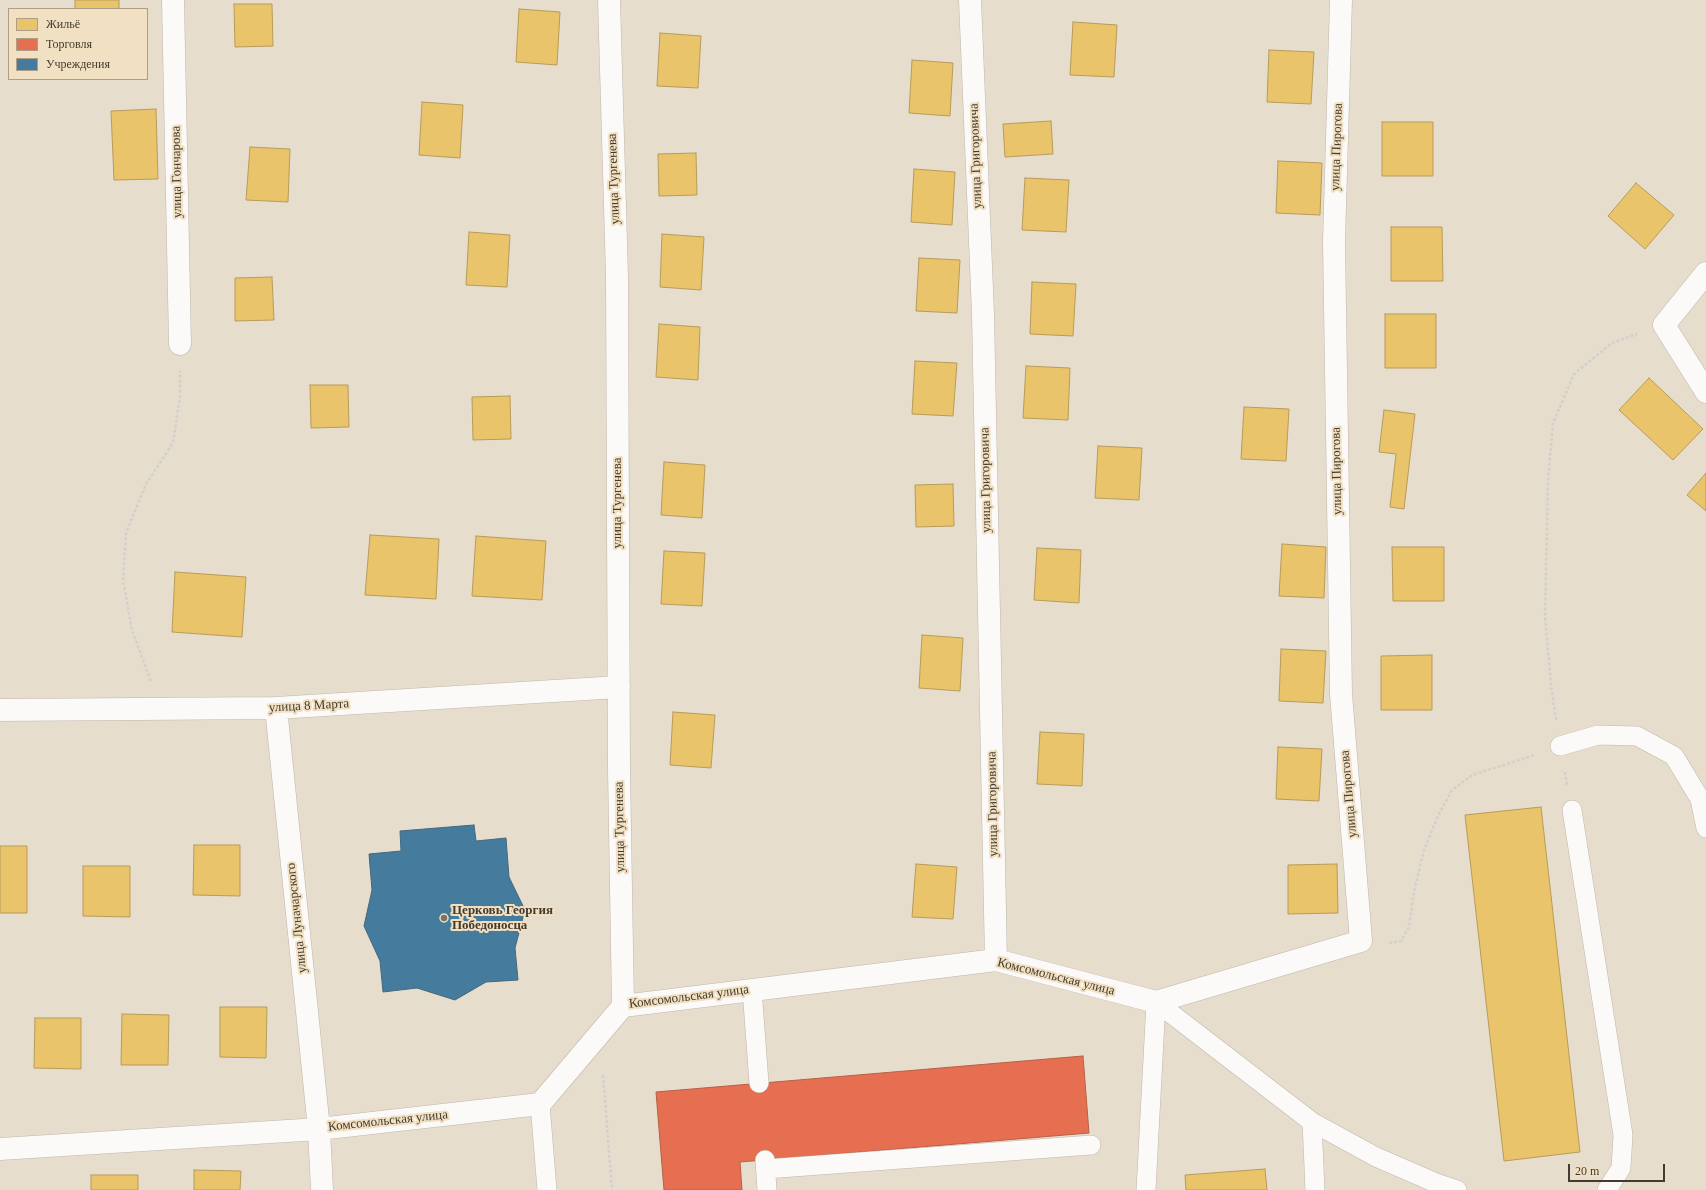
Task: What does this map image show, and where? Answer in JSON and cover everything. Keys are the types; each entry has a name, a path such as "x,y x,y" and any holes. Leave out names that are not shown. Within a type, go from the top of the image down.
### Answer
{"street":[{"name":"улица Гончарова","path":"173,0 180,344"},
{"name":"улица Тургенева","path":"609,0 617,276 618,687 622,1006"},
{"name":"улица Григоровича","path":"970,0 983,314 996,960"},
{"name":"улица Пирогова","path":"1341,0 1334,242 1341,694 1361,941"},
{"path":"1706,273 1664,325 1706,392"},
{"name":"улица 8 Марта","path":"0,710 276,708 618,687"},
{"name":"улица Луначарского","path":"276,708 319,1129 322,1190"},
{"path":"1156,1002 1361,941"},
{"name":"Комсомольская улица","path":"0,1149 319,1129 540,1104 622,1006 752,989 996,960 1156,1002"}],"lane":[{"path":"1560,746 1598,735 1637,736 1674,756 1700,799 1706,828"},
{"path":"1572,810 1623,1135 1621,1168 1607,1190"},
{"path":"752,989 759,1083"},
{"path":"1156,1002 1312,1122 1376,1156 1436,1183 1457,1190"},
{"path":"1146,1190 1156,1002"},
{"path":"540,1104 547,1190"},
{"path":"1312,1122 1315,1190"},
{"path":"767,1190 766,1165 1091,1145"}],"path":[{"path":"1572,810 1560,746 1551,685 1545,616 1548,480 1553,423 1574,374 1612,342 1664,325"},
{"path":"160,709 132,630 123,580 126,533 146,484 173,442 180,396 180,344"},
{"path":"1361,941 1385,944 1401,941 1409,927 1414,891 1424,850 1438,816 1452,790 1472,775 1560,746"},
{"path":"600,1032 612,1190"}],"building: Жильё":[{"path":"75,0 119,0 119,8 75,8"},
{"path":"234,4 272,4 273,46 235,47"},
{"path":"519,9 560,12 557,65 516,62"},
{"path":"1073,22 1117,25 1114,77 1070,75"},
{"path":"660,33 701,36 698,88 657,86"},
{"path":"1269,50 1314,52 1311,104 1267,102"},
{"path":"912,60 953,63 950,116 909,113"},
{"path":"422,102 463,105 460,158 419,155"},
{"path":"156,109 158,179 114,180 111,111"},
{"path":"1051,121 1053,154 1005,157 1003,124"},
{"path":"1382,122 1433,122 1433,176 1382,176"},
{"path":"250,147 290,149 288,202 246,200"},
{"path":"696,153 697,195 659,196 658,154"},
{"path":"1278,161 1322,163 1320,215 1276,213"},
{"path":"914,169 955,172 952,225 911,222"},
{"path":"1025,178 1069,180 1066,232 1022,230"},
{"path":"1636,183 1674,215 1645,249 1608,216"},
{"path":"1391,227 1442,227 1443,281 1391,281"},
{"path":"469,232 510,235 507,287 466,285"},
{"path":"662,234 704,237 701,290 660,287"},
{"path":"919,258 960,260 957,313 916,311"},
{"path":"272,277 274,320 235,321 235,278"},
{"path":"1032,282 1076,284 1073,336 1030,334"},
{"path":"1385,314 1436,314 1436,368 1385,368"},
{"path":"659,324 700,327 698,380 656,377"},
{"path":"915,361 957,363 953,416 912,414"},
{"path":"1026,366 1070,368 1068,420 1023,418"},
{"path":"1649,378 1703,429 1673,460 1619,410"},
{"path":"310,385 348,385 349,427 311,428"},
{"path":"510,396 511,439 473,440 472,397"},
{"path":"1244,407 1289,409 1286,461 1241,459"},
{"path":"1384,410 1415,414 1404,509 1390,507 1396,454 1379,452"},
{"path":"1098,446 1142,448 1139,500 1095,498"},
{"path":"664,462 705,465 702,518 661,515"},
{"path":"1706,473 1706,511 1687,495"},
{"path":"953,484 954,526 916,527 915,485"},
{"path":"370,535 439,539 436,599 365,595"},
{"path":"476,536 546,541 542,600 472,596"},
{"path":"1282,544 1326,547 1324,598 1279,596"},
{"path":"1392,547 1444,547 1444,601 1393,601"},
{"path":"1037,548 1081,550 1079,603 1034,600"},
{"path":"664,551 705,553 702,606 661,604"},
{"path":"175,572 246,577 242,637 172,632"},
{"path":"922,635 963,638 960,691 919,688"},
{"path":"1281,649 1326,651 1323,703 1279,701"},
{"path":"1432,655 1432,710 1381,710 1381,656"},
{"path":"673,712 715,715 711,768 670,765"},
{"path":"1040,732 1084,734 1082,786 1037,784"},
{"path":"1278,747 1322,749 1319,801 1276,799"},
{"path":"1541,807 1580,1152 1504,1161 1465,815"},
{"path":"194,845 240,845 240,896 193,895"},
{"path":"0,846 27,846 27,913 0,913"},
{"path":"916,864 957,867 953,919 912,917"},
{"path":"1337,864 1338,913 1288,914 1288,865"},
{"path":"83,866 130,866 130,917 83,916"},
{"path":"220,1007 267,1007 266,1058 220,1057"},
{"path":"122,1014 169,1015 168,1065 121,1065"},
{"path":"35,1018 81,1018 81,1069 34,1068"},
{"path":"1265,1169 1267,1190 1186,1190 1185,1175"},
{"path":"194,1170 241,1171 240,1190 194,1190"},
{"path":"91,1175 138,1175 138,1190 91,1190"}],"building: Торговля":[{"path":"1083,1056 1089,1133 740,1162 742,1190 664,1190 656,1092"}],"building: Учреждения":[{"name":"Церковь Георгия Победоносца","path":"474,825 476,841 506,838 509,877 525,910 515,948 518,980 486,982 455,1000 417,988 383,992 380,961 364,926 372,890 369,854 401,851 400,831"}],"place":[{"name":"Церковь Георгия Победоносца","path":"444,918"}]}
